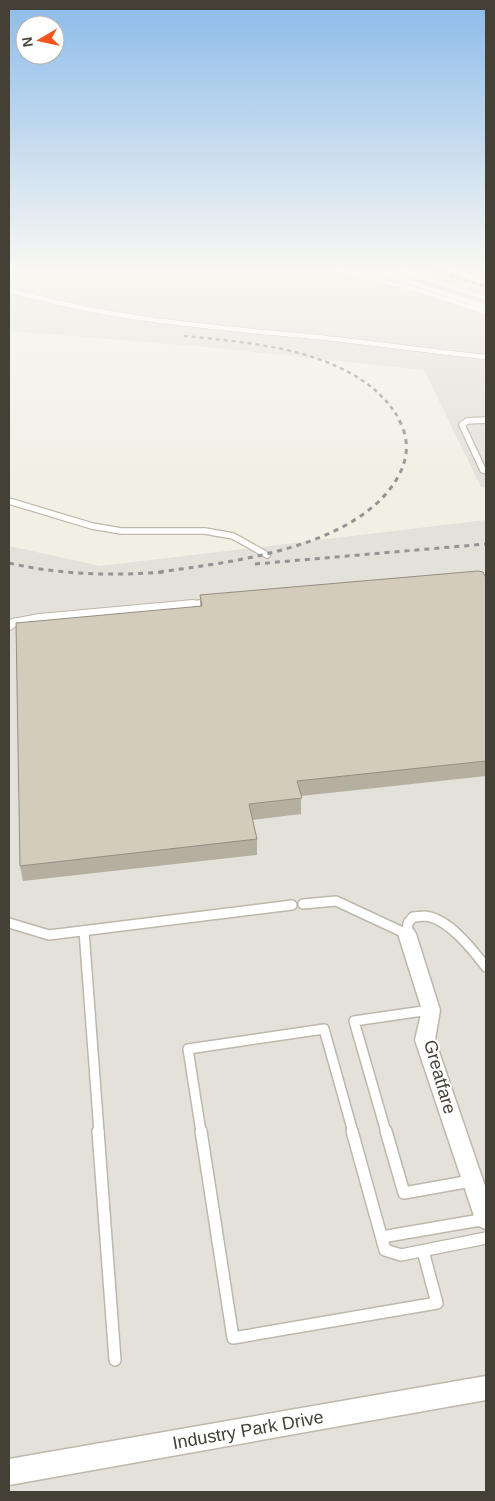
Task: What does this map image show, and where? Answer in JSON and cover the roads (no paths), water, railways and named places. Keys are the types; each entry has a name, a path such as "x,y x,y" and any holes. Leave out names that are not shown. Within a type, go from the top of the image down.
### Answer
{"street":[{"name":"Greatfare","path":"407,934 431,1010 425,1040 486,1219"},
{"name":"Industry Park Drive","path":"9,1472 486,1388"}],"lane":[{"path":"335,340 486,357"},
{"path":"486,420 468,421 462,425 482,470 486,471"},
{"path":"9,501 92,526 121,531 205,531 233,536 267,555"},
{"path":"9,626 40,618 217,601"},
{"path":"302,904 336,901 407,934 408,923 413,917 426,916 441,922 477,954 486,966"},
{"path":"9,923 50,935 292,905"},
{"path":"84,931 115,1360"},
{"path":"431,1010 354,1020 404,1193 473,1180"},
{"path":"423,1251 437,1303 232,1338 188,1050 324,1029 385,1250 401,1255 486,1238"},
{"path":"382,1237 486,1219"}],"railway":[{"path":"223,340 273,347 303,354 332,364 359,378 381,396 399,419"},
{"path":"159,572 222,563 292,547 325,535 355,520 380,500 399,475 405,461 406,439 398,418"},
{"path":"255,564 486,544"},
{"path":"9,563 87,574 165,572"}]}
